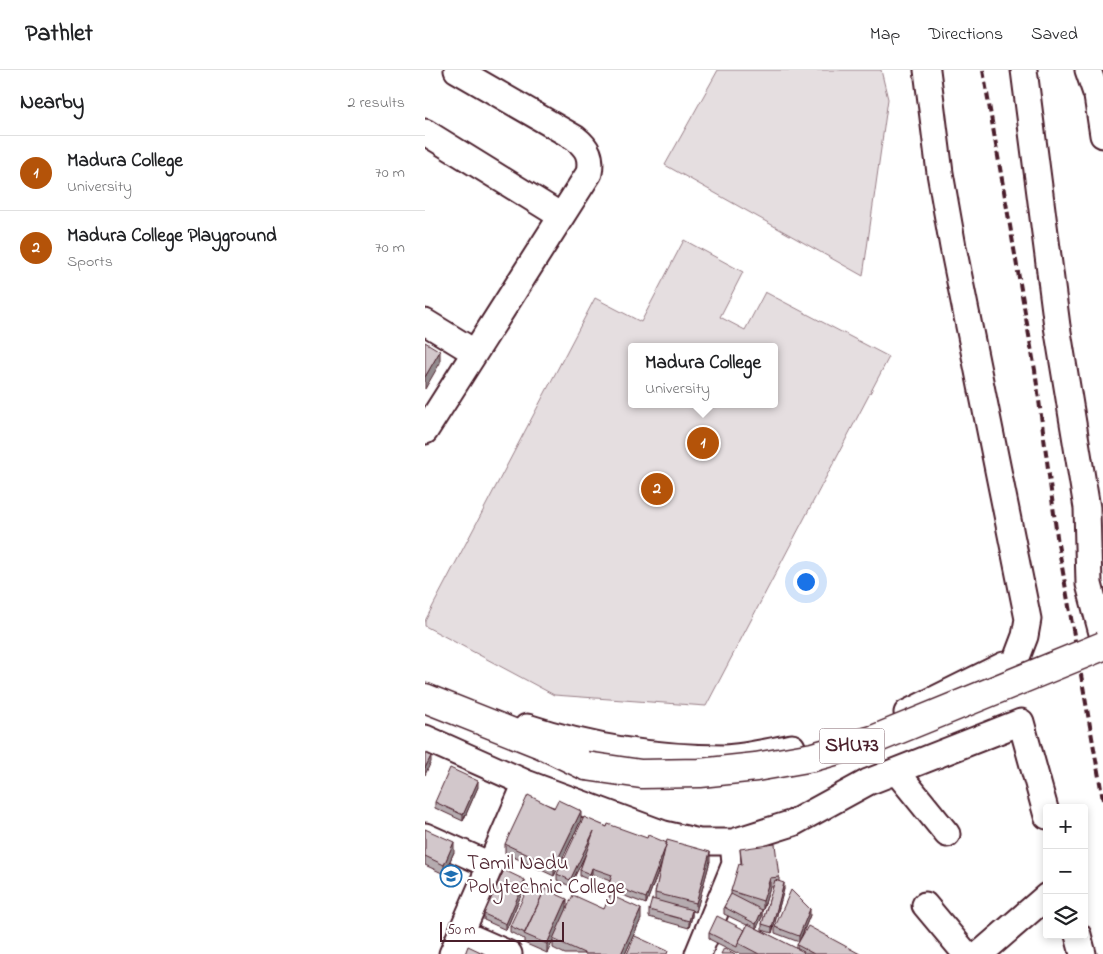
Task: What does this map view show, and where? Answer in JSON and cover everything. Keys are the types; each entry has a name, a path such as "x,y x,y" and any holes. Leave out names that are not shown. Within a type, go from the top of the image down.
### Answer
{"main road":[{"name":"SHU73","path":"425,718 537,758 580,763 641,774 700,773 756,768 813,757 873,740 1103,646"},
{"name":"SHU73","path":"425,698 541,744 580,763"}],"street":[{"path":"425,431 589,173 591,161 585,147 575,138 457,70"},
{"path":"425,689 496,717 565,739 633,754 725,758 807,745 862,730 919,708 1004,665 1014,665 1025,636 1028,620 1027,607 939,173 927,70"},
{"path":"1024,70 1057,326 1087,508 1089,584 1103,637"},
{"path":"1088,70 1097,96 1103,135"},
{"path":"425,132 561,216"},
{"path":"425,322 474,352"},
{"path":"425,738 527,783 664,834 699,842 733,842 793,823 868,782 1021,722 1044,804"},
{"path":"896,771 947,834"},
{"path":"509,954 456,944 527,783"},
{"path":"425,836 490,865"},
{"path":"709,948 735,864 733,842"},
{"path":"980,954 1043,899"},
{"path":"925,905 966,954"},
{"path":"1079,939 1083,954"}],"shaded area":[{"path":"718,70 881,70 888,99 863,276 665,165"},
{"path":"684,240 743,272 720,317 745,330 765,292 889,357 706,706 554,695 425,626 425,621 595,298 641,322"}],"building":[{"path":"425,342 440,351 425,377"},
{"path":"425,753 431,756 425,768"},
{"path":"450,768 478,781 463,815 435,802"},
{"path":"528,795 554,808 558,800 581,811 554,867 505,844"},
{"path":"584,817 607,827 608,824 647,838 648,835 667,843 646,898 609,884 612,875 592,868 590,874 580,870 594,831 570,880 557,874"},
{"path":"425,829 454,842 444,865 425,856"},
{"path":"667,840 710,852 696,903 655,893"},
{"path":"775,844 779,877 770,878 763,901 731,891 739,864 742,865 740,849"},
{"path":"504,870 525,880 506,924 484,914"},
{"path":"775,880 784,883 772,927 762,924"},
{"path":"529,885 544,891 525,933 510,926"},
{"path":"545,889 567,899 547,944 524,934"},
{"path":"791,890 810,909 799,936 775,927"},
{"path":"731,894 762,910 756,924 724,907"},
{"path":"573,895 604,909 610,895 641,909 621,954 583,954 553,939"},
{"path":"652,899 692,910 689,921 649,910"},
{"path":"717,916 745,930 737,947 709,933"},
{"path":"748,924 804,952 803,954 759,954 738,943"},
{"path":"808,926 860,954 814,954 797,945"},
{"path":"635,936 668,951 667,954 627,954"},
{"path":"468,946 485,954 465,954"},
{"path":"724,948 735,954 721,954"}],"railway":[{"path":"983,70 1035,370 1058,544 1103,800"}],"place":[{"name":"Madura College","path":"703,443"},
{"name":"Madura College Playground","path":"657,489"},
{"name":"Tamil Nadu Polytechnic College","path":"451,876"}]}
